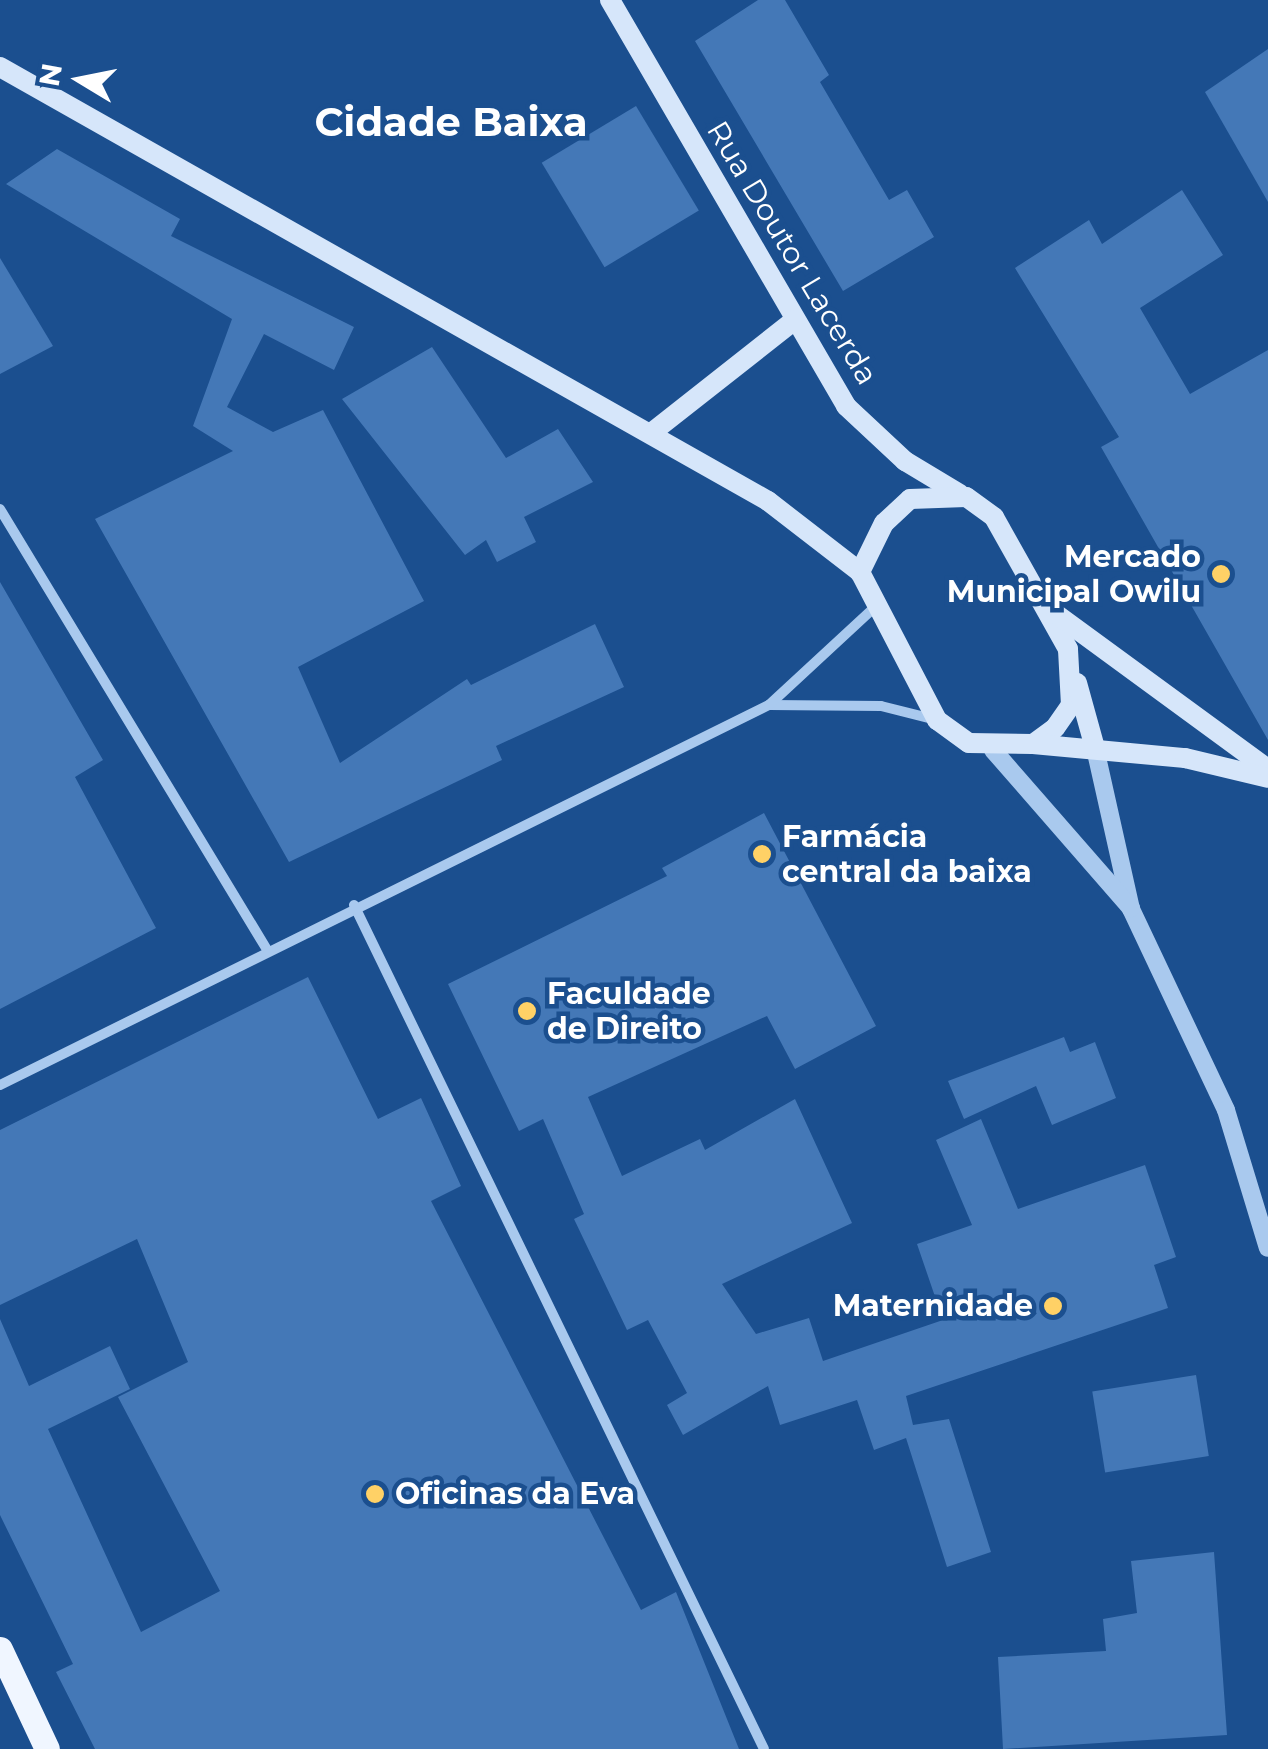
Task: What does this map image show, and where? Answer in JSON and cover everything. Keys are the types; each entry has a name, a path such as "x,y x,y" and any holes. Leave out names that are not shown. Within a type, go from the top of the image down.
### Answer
{"main road":[{"name":"Rua Doutor Lacerda","path":"610,0 795,320 873,434 994,517 1052,611 1075,674 1095,748"},
{"path":"0,66 655,430 860,572 938,720 993,750 1033,744 1095,748 1268,778"},
{"path":"655,430 795,320"},
{"path":"860,572 884,522 910,499 966,497"},
{"name":"Rua Doutor Lacerda","path":"1052,611 1268,768"},
{"path":"1033,744 1071,705 1075,674"},
{"path":"0,1649 48,1749"}],"street":[{"path":"0,509 266,948"},
{"path":"0,1084 266,948 769,706 876,606"},
{"path":"769,706 881,706 938,720"},
{"path":"1095,748 1131,909 1226,1110 1268,1248"},
{"path":"993,750 1131,909"},
{"path":"354,905 764,1749"}],"building":[{"path":"758,0 785,0 829,75 820,82 889,200 907,190 934,237 843,291 695,41"},
{"path":"1268,49 1268,202 1205,92"},
{"path":"636,106 699,211 605,267 542,163"},
{"path":"57,149 180,219 171,236 354,327 334,370 264,334 227,407 273,432 323,410 424,601 298,667 340,763 467,679 471,685 595,624 624,687 496,746 502,760 289,862 95,519 233,451 193,426 232,319 6,184"},
{"path":"1182,190 1223,255 1140,308 1190,394 1268,350 1268,740 1101,447 1119,437 1015,268 1089,220 1102,244"},
{"path":"0,258 53,346 0,374"},
{"path":"432,347 506,458 558,429 593,482 524,517 536,542 497,562 486,540 465,555 342,399"},
{"path":"0,582 103,760 75,777 156,928 0,1009"},
{"path":"764,813 876,1026 795,1069 767,1016 588,1097 622,1176 700,1139 705,1150 795,1099 852,1223 722,1284 756,1334 809,1318 823,1361 943,1320 917,1244 972,1225 936,1140 981,1119 1018,1209 1145,1165 1176,1257 1154,1265 1168,1308 906,1396 913,1425 949,1419 991,1552 947,1567 906,1438 874,1450 857,1400 780,1425 768,1386 683,1435 667,1405 687,1393 648,1320 627,1330 574,1219 584,1214 543,1119 519,1131 448,984 667,876 662,868"},
{"path":"308,977 378,1119 421,1098 461,1186 431,1201 641,1610 676,1592 739,1749 95,1749 56,1672 73,1664 0,1515 0,1319 29,1386 110,1346 130,1389 48,1429 141,1632 220,1591 118,1397 188,1362 137,1239 0,1305 0,1130"},
{"path":"1064,1037 1070,1052 1095,1042 1116,1098 1052,1125 1036,1086 964,1119 948,1081"},
{"path":"1196,1375 1209,1456 1105,1472 1092,1391"},
{"path":"1214,1552 1227,1735 1003,1749 998,1657 1106,1651 1103,1619 1137,1613 1131,1561"}],"place":[{"name":"Mercado Municipal Owilu","path":"1221,574"},
{"name":"Farmácia central da baixa","path":"762,854"},
{"name":"Faculdade de Direito","path":"527,1011"},
{"name":"Maternidade","path":"1053,1306"},
{"name":"Oficinas da Eva","path":"375,1494"}],"district":[{"name":"Cidade Baixa","path":"451,122"}]}
